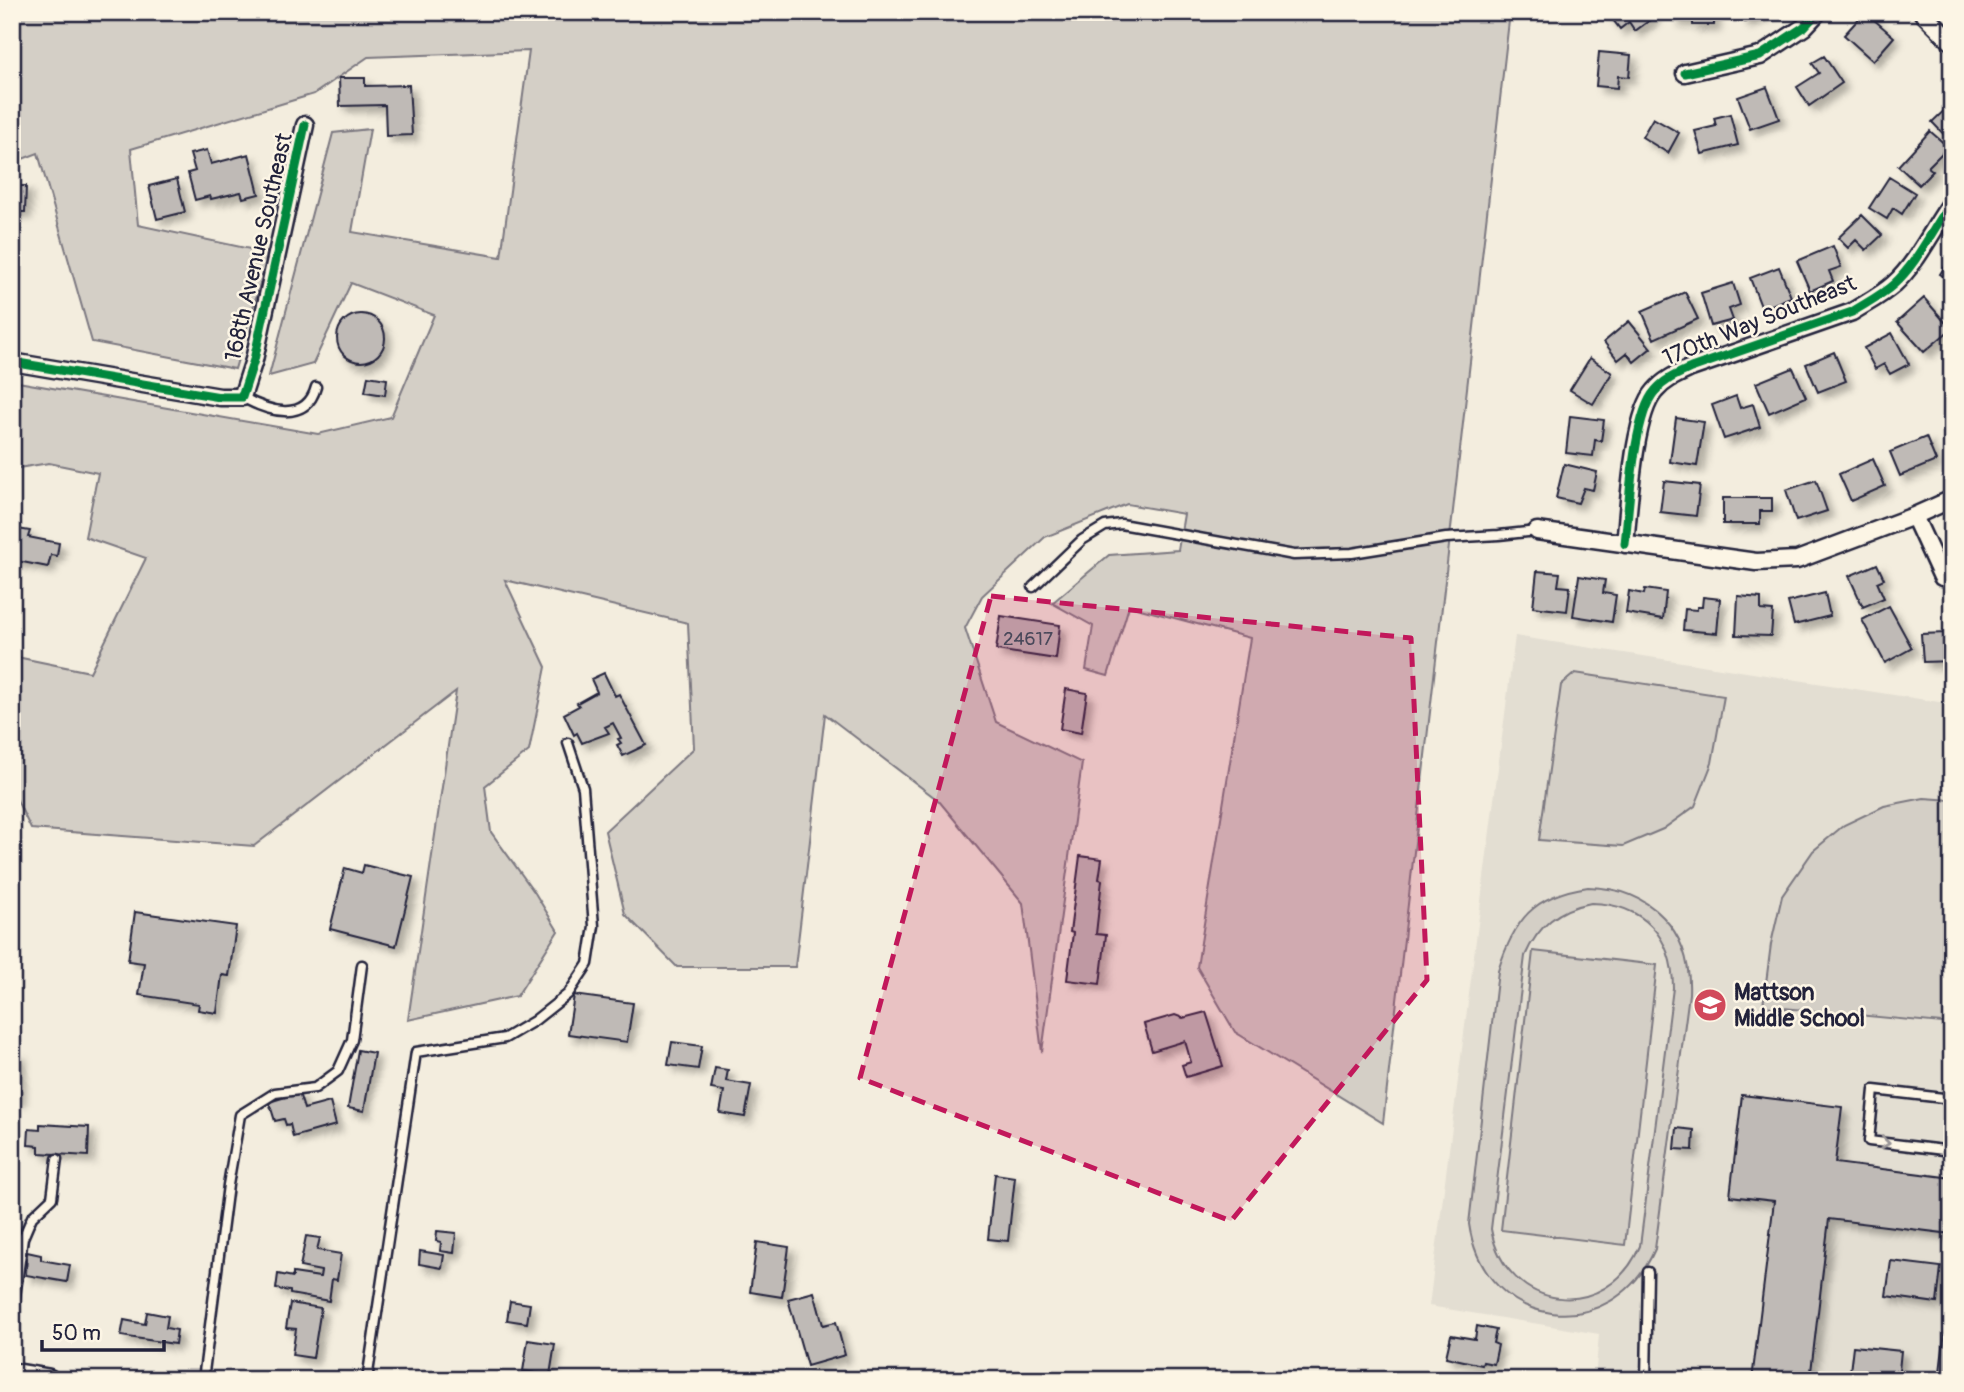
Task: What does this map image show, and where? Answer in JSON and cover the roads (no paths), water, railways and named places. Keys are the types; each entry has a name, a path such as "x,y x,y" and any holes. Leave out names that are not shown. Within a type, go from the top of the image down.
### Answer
{"street":[{"path":"1685,73 1760,56 1804,27 1818,12"},
{"path":"1922,12 1952,42"},
{"name":"168th Avenue Southeast","path":"12,362 220,397 242,397 254,360 306,125"},
{"name":"170th Way Southeast","path":"1625,544 1640,417 1654,391 1667,380 1692,368 1852,312 1875,298 1905,272 1952,202"},
{"path":"1537,531 1756,562 1780,562 1797,560 1952,499"},
{"path":"1914,516 1942,577"},
{"path":"12,1374 48,1380"}],"lane":[{"path":"242,397 271,410 288,410 304,407 313,398 316,387"},
{"path":"1033,587 1082,540 1105,526 1121,524 1294,555 1352,554 1446,537 1537,531"},
{"path":"367,1380 416,1052 505,1038 534,1021 568,994 588,964 594,926 583,788 568,743"},
{"path":"203,1380 228,1185 240,1115 275,1093 315,1088 338,1071 352,1040 362,965"},
{"path":"1952,1099 1874,1090 1868,1141 1952,1151"},
{"path":"12,1319 23,1238 32,1217 52,1198 58,1160"},
{"path":"1646,1380 1648,1272"}],"place":[{"name":"Mattson Middle School","path":"1710,1005"}]}
